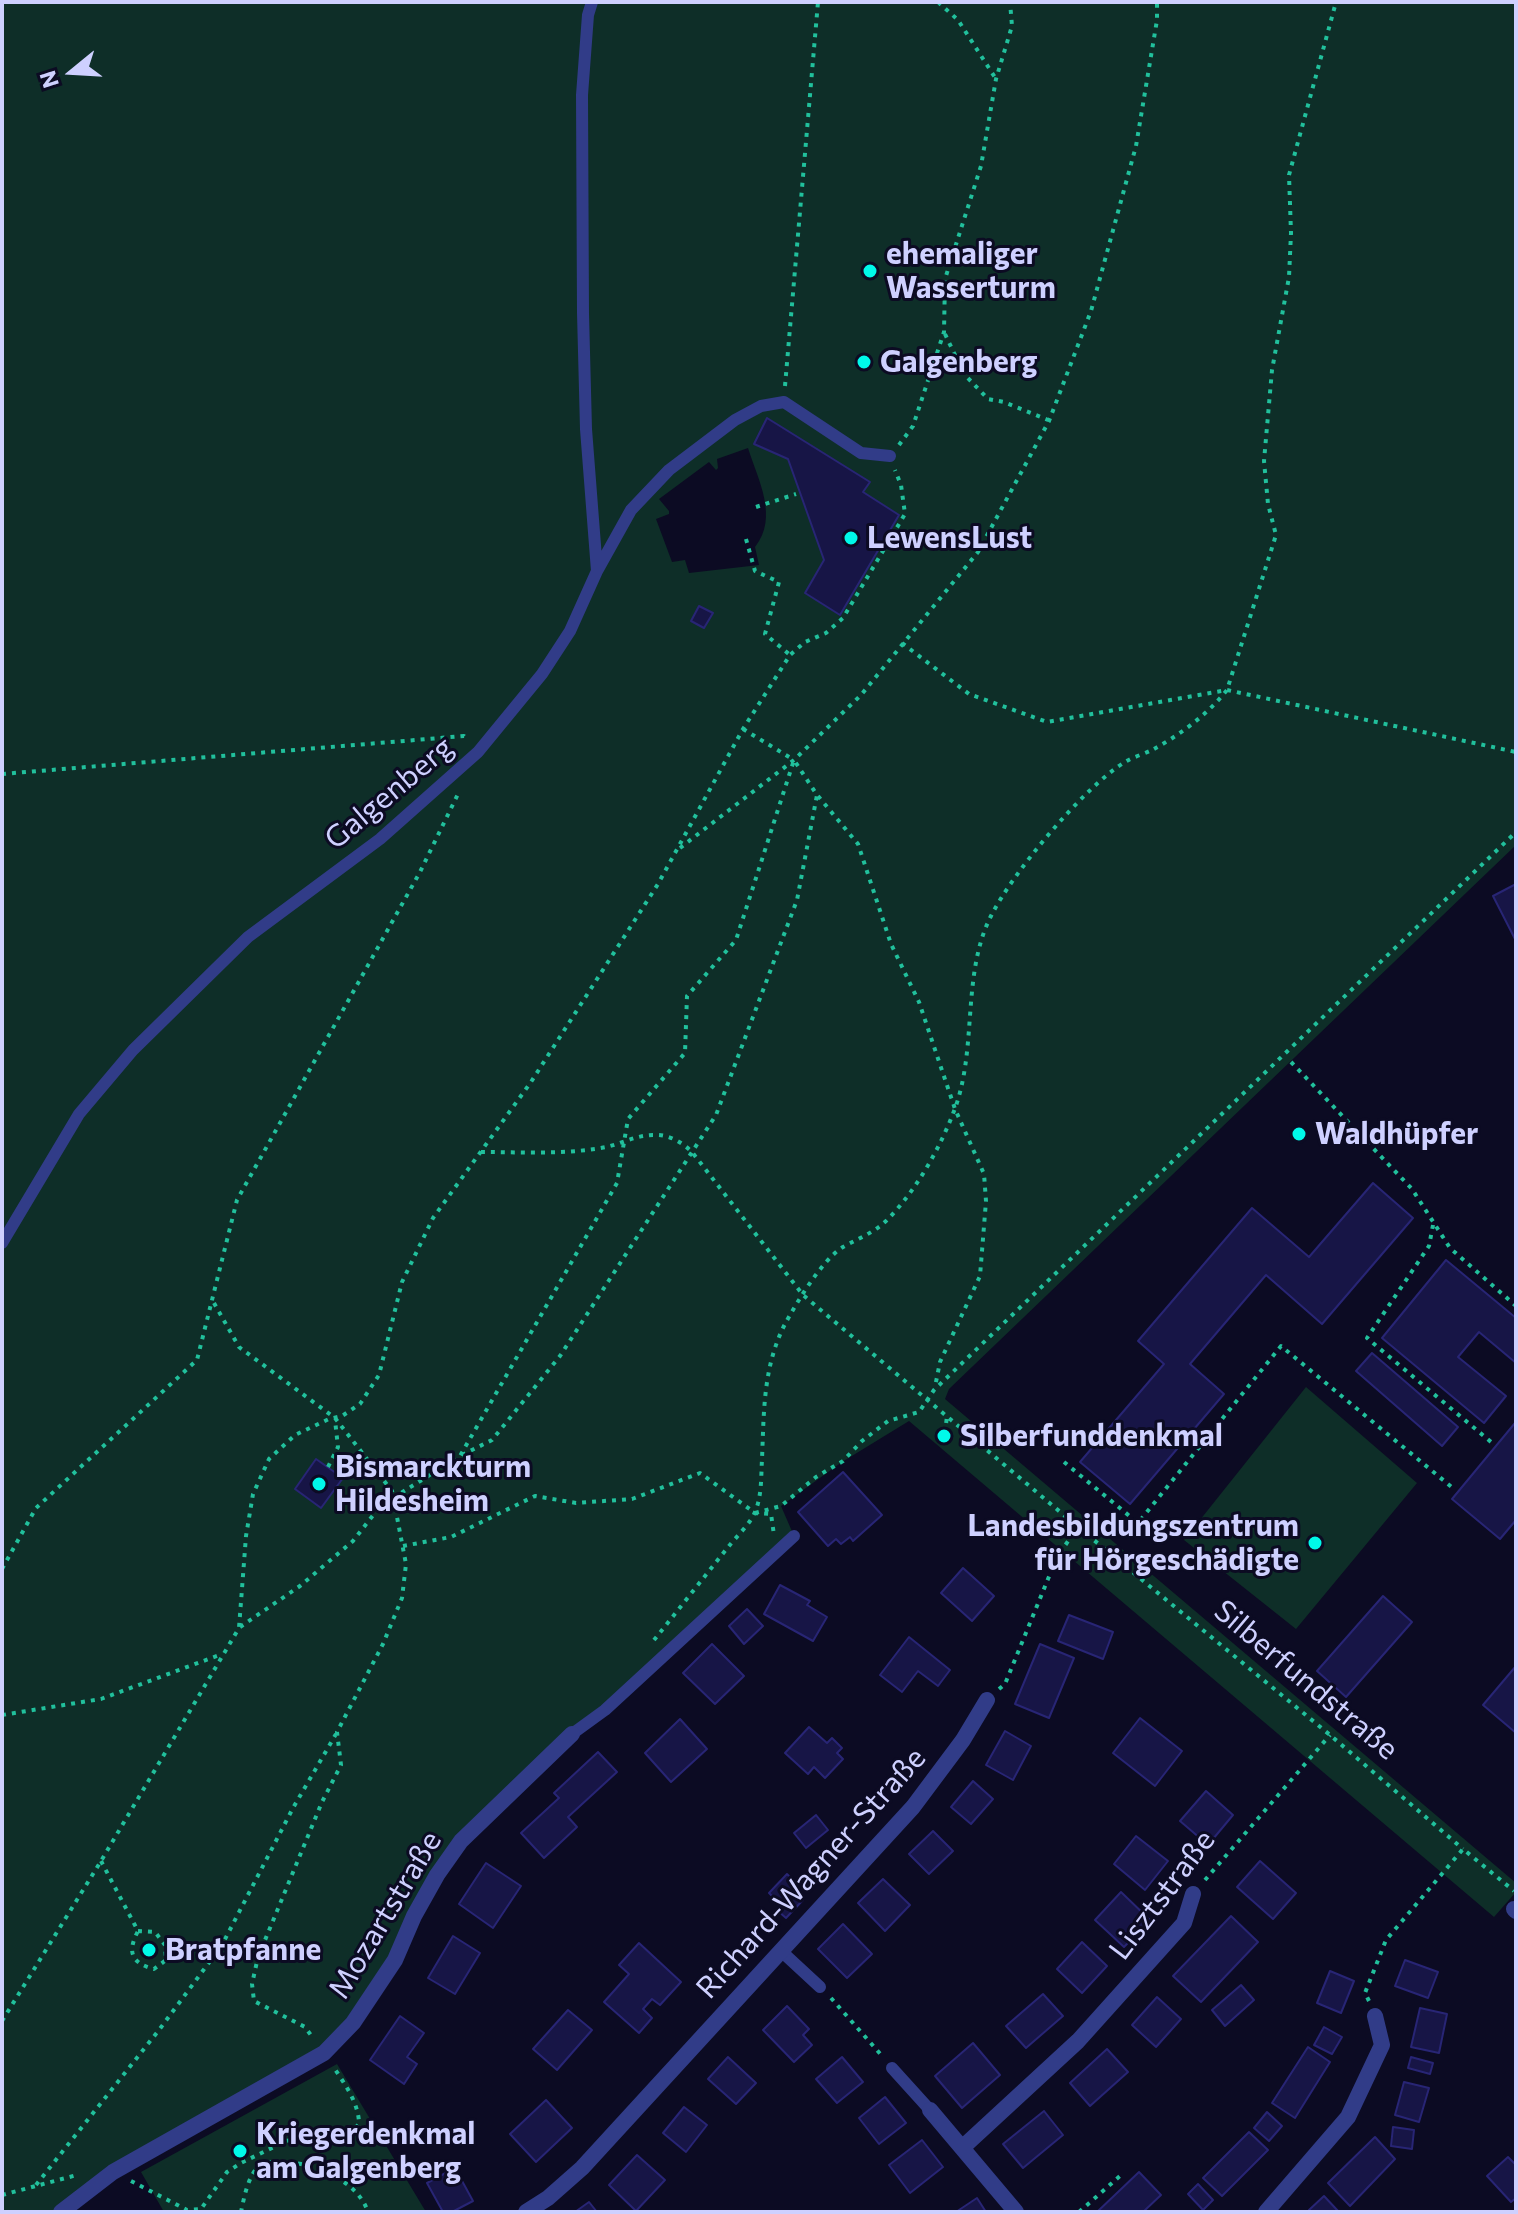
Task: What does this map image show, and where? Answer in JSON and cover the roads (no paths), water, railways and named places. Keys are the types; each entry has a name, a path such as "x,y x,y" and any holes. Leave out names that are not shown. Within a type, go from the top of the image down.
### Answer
{"street":[{"name":"Richard-Wagner-Straße","path":"526,2212 548,2198 582,2168 913,1807 963,1740 987,1700"},
{"name":"Mozartstraße","path":"61,2212 113,2172 324,2053 353,2023 395,1960 414,1916 461,1841 572,1734"},
{"name":"Lisztstraße","path":"962,2148 1078,2041 1184,1923 1193,1894"},
{"path":"1266,2212 1348,2117 1382,2045 1375,2016"},
{"path":"930,2110 1016,2212"}],"lane":[{"path":"592,2 588,15 582,95 583,235 586,429 597,571"},
{"name":"Galgenberg","path":"2,1243 79,1114 133,1050 248,937 380,839 478,752 542,674 563,642 631,510 669,470 735,420 761,406 784,402 861,453 890,456"},
{"name":"Mozartstraße","path":"572,1734 605,1710 794,1536"},
{"path":"780,1950 820,1987"},
{"path":"892,2068 930,2110"}],"place":[{"name":"ehemaliger Wasserturm","path":"870,271"},
{"name":"Galgenberg","path":"864,362"},
{"name":"LewensLust","path":"851,538"},
{"name":"Waldhüpfer","path":"1299,1134"},
{"name":"Silberfunddenkmal","path":"944,1436"},
{"name":"Bismarckturm Hildesheim","path":"319,1484"},
{"name":"Landesbildungszentrum für Hörgeschädigte","path":"1315,1543"},
{"name":"Bratpfanne","path":"149,1950"},
{"name":"Kriegerdenkmal am Galgenberg","path":"240,2151"}]}
